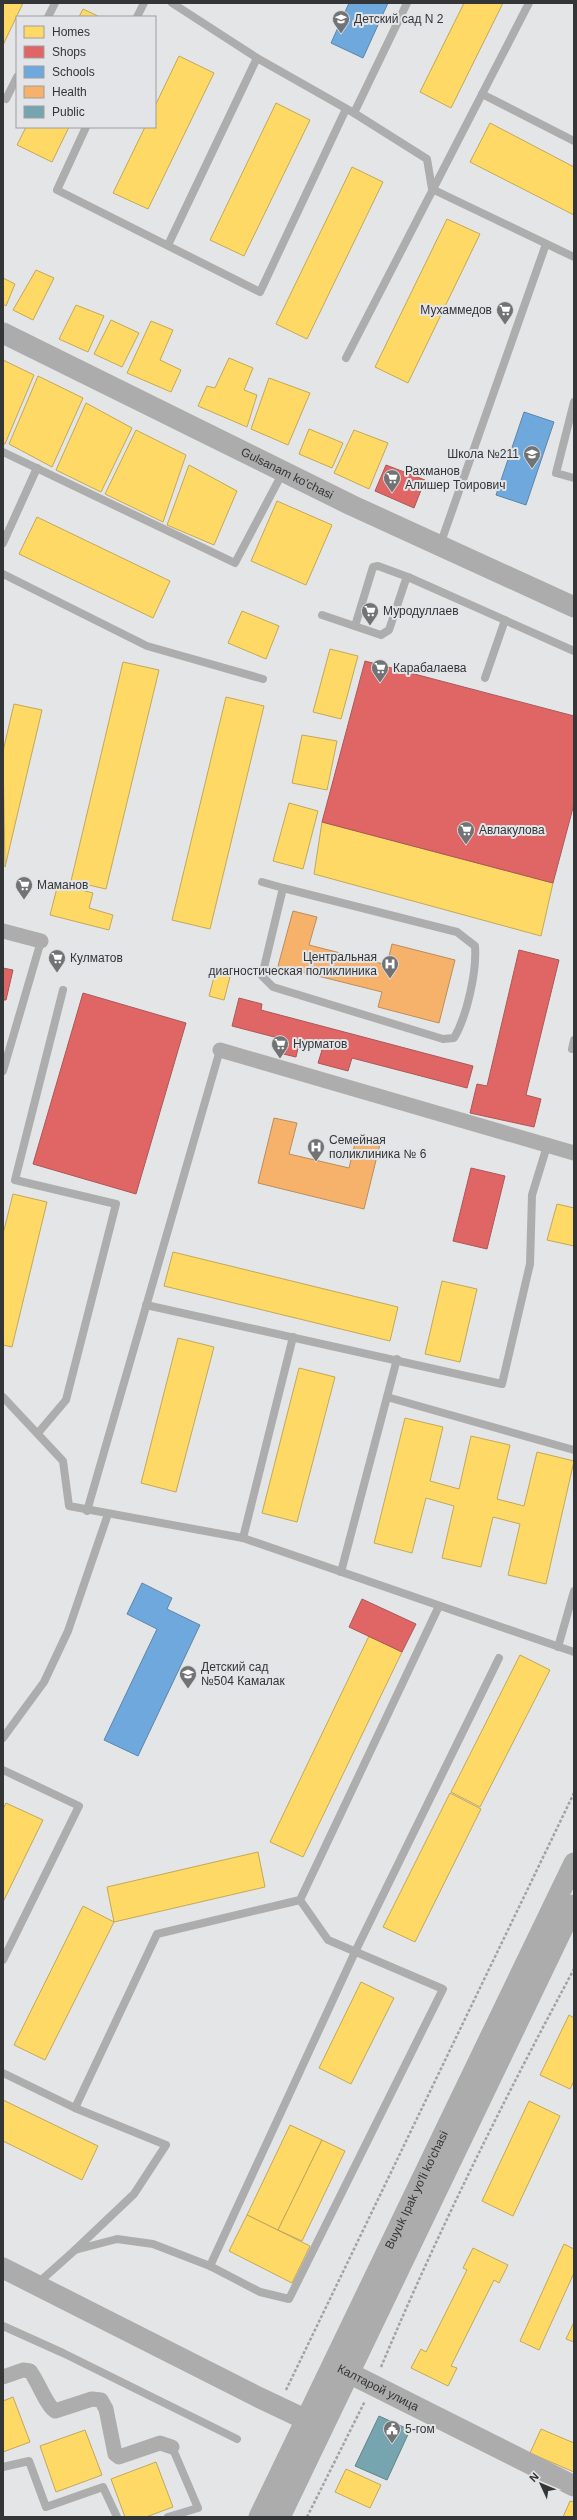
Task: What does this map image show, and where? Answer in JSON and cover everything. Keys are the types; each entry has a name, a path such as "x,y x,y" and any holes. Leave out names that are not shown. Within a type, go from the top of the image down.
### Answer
{"main road":[{"name":"Gulsanam ko'chasi","path":"3,333 283,472 439,546 574,607"},
{"name":"Buyuk Ipak yo'li ko'chasi","path":"280,2517 314,2424 574,1863"},
{"name":"Buyuk Ipak yo'li ko'chasi","path":"340,2369 574,1905"},
{"path":"3,2268 314,2424"},
{"name":"Калтарой улица","path":"340,2369 574,2486"},
{"name":"Buyuk Ipak yo'li ko'chasi","path":"259,2517 314,2424"}],"street":[{"path":"3,931 41,941"},
{"path":"220,1050 574,1153"},
{"path":"3,2376 23,2370 30,2371 39,2382 51,2408 55,2411 92,2399 101,2400 106,2408 116,2454 119,2457 160,2443 172,2447"}],"lane":[{"path":"49,16 56,3"},
{"path":"138,16 144,3"},
{"path":"172,3 257,58 354,113 427,159 432,189"},
{"path":"354,113 407,3"},
{"path":"346,358 529,3"},
{"path":"168,245 257,58"},
{"path":"6,99 16,79"},
{"path":"482,94 574,141"},
{"path":"86,128 57,190 260,292 346,109"},
{"path":"432,189 574,257"},
{"path":"439,546 546,244"},
{"path":"574,402 556,473 574,478"},
{"path":"3,452 235,563 283,472"},
{"path":"3,543 37,468"},
{"path":"355,626 373,567 378,566 408,577 574,651"},
{"path":"3,574 147,646 263,679"},
{"path":"322,615 381,635 385,634 389,630 404,582 408,577"},
{"path":"485,678 505,620"},
{"path":"262,882 456,932 475,946 477,963 460,1028 454,1038 443,1040 273,988 262,976 284,888"},
{"path":"3,1071 41,941"},
{"path":"38,1433 66,1400 116,1204 15,1180 62,990"},
{"path":"572,1049 574,1040"},
{"path":"87,1510 220,1050"},
{"path":"146,1305 397,1359 502,1384 530,1264 532,1195 548,1146"},
{"path":"243,1538 293,1337"},
{"path":"341,1572 397,1359"},
{"path":"3,1397 63,1461 69,1506 243,1538 574,1652"},
{"path":"387,1397 574,1450"},
{"path":"3,1738 44,1682 68,1631 108,1514"},
{"path":"558,1647 574,1591"},
{"path":"300,1900 439,1606"},
{"path":"210,2266 355,1952 499,1658"},
{"path":"3,1770 79,1806 3,1960"},
{"path":"75,2250 117,2239 154,2244 210,2266 260,2292 289,2298 443,1989 328,1940 300,1900"},
{"path":"75,2108 157,1934 300,1900"},
{"path":"3,2073 75,2108 166,2145 134,2194 75,2250 36,2284"},
{"path":"3,2326 63,2353 237,2439"},
{"path":"168,2517 198,2508 172,2447"},
{"path":"3,2467 29,2461 46,2507 103,2487 117,2517"}],"path":[{"path":"278,2407 574,1793"},
{"path":"307,2517 373,2385 422,2270 511,2086 574,1969"}],"building: Homes":[{"path":"3,3 23,3 16,16 3,45"},
{"path":"464,3 503,3 451,108 420,92"},
{"path":"83,9 98,16 80,16"},
{"path":"179,56 214,73 148,209 113,193 145,128 156,128 156,104"},
{"path":"276,103 310,120 244,256 210,240"},
{"path":"490,123 574,167 574,215 470,162"},
{"path":"26,128 69,128 52,162 17,145"},
{"path":"352,167 383,182 307,339 276,324"},
{"path":"447,219 480,234 408,383 375,367"},
{"path":"36,270 54,278 33,320 13,310"},
{"path":"3,278 15,284 6,306 3,304"},
{"path":"76,305 104,316 88,352 59,339"},
{"path":"111,320 139,333 122,367 94,354"},
{"path":"151,321 173,330 160,360 181,370 171,392 127,373"},
{"path":"229,358 253,368 244,390 257,395 247,427 198,406 207,386 215,388"},
{"path":"3,360 34,375 5,444 3,443"},
{"path":"38,376 83,398 52,467 9,444"},
{"path":"269,378 310,393 288,445 251,429"},
{"path":"86,403 132,428 101,492 56,470"},
{"path":"309,429 343,443 332,468 299,454"},
{"path":"136,430 186,455 163,522 105,494"},
{"path":"354,430 388,443 369,489 334,473"},
{"path":"189,465 237,491 214,545 167,525"},
{"path":"277,501 332,525 306,585 251,561"},
{"path":"37,517 170,581 153,618 19,554"},
{"path":"242,611 279,626 266,659 228,643"},
{"path":"330,649 358,656 341,719 313,712"},
{"path":"123,662 159,670 106,889 71,881"},
{"path":"226,697 264,706 210,929 172,920"},
{"path":"14,704 42,710 5,867 3,751"},
{"path":"302,735 337,741 327,790 292,783"},
{"path":"289,803 318,811 303,869 273,861"},
{"path":"322,822 553,883 541,936 314,874"},
{"path":"58,884 93,893 89,908 113,915 109,930 50,915"},
{"path":"215,973 230,977 224,1000 209,996"},
{"path":"13,1194 47,1202 12,1347 3,1345 3,1234"},
{"path":"557,1204 574,1208 574,1246 547,1240"},
{"path":"173,1252 398,1307 390,1341 164,1286"},
{"path":"442,1281 477,1289 460,1362 425,1354"},
{"path":"178,1338 214,1347 176,1492 141,1483"},
{"path":"299,1368 335,1377 297,1522 262,1513"},
{"path":"405,1418 443,1427 430,1481 459,1489 471,1436 510,1445 497,1499 524,1506 537,1452 574,1461 546,1584 508,1575 520,1524 493,1517 481,1567 442,1558 454,1506 426,1498 412,1553 374,1543"},
{"path":"369,1636 402,1652 303,1857 270,1842"},
{"path":"520,1655 550,1670 480,1807 451,1792"},
{"path":"450,1793 481,1809 415,1942 383,1927"},
{"path":"6,1803 43,1820 3,1902 3,1809"},
{"path":"258,1852 265,1887 114,1922 107,1887"},
{"path":"83,1906 114,1922 45,2060 14,2045"},
{"path":"361,1982 394,1998 351,2084 319,2068"},
{"path":"569,2015 574,2018 574,2081 570,2089 540,2075"},
{"path":"3,2100 98,2146 82,2180 3,2141"},
{"path":"529,2101 560,2116 513,2216 482,2201"},
{"path":"290,2125 322,2140 278,2230 247,2215"},
{"path":"322,2140 345,2151 302,2241 278,2230"},
{"path":"247,2215 310,2246 292,2283 229,2251"},
{"path":"564,2244 574,2249 574,2273 539,2350 520,2341"},
{"path":"473,2248 508,2265 499,2283 494,2280 451,2366 457,2368 448,2386 411,2368 421,2349 426,2352 467,2270 463,2268"},
{"path":"574,2322 574,2342 566,2339"},
{"path":"13,2397 30,2442 3,2452 3,2401"},
{"path":"541,2429 574,2443 574,2472 530,2453"},
{"path":"85,2430 102,2475 56,2492 40,2446"},
{"path":"156,2462 173,2507 146,2517 125,2517 111,2479"},
{"path":"346,2469 381,2485 370,2508 335,2492"},
{"path":"570,2501 574,2502 574,2517 563,2517"}],"building: Shops":[{"path":"386,465 425,480 414,508 375,491"},
{"path":"365,661 574,716 574,804 553,883 322,822"},
{"path":"519,950 559,960 526,1095 541,1099 534,1127 470,1113 477,1084 487,1086"},
{"path":"3,968 13,970 6,1000 3,1000"},
{"path":"83,993 186,1023 136,1194 33,1164"},
{"path":"239,998 262,1004 261,1010 473,1066 467,1088 352,1058 348,1071 318,1063 322,1050 299,1044 296,1057 279,1053 282,1039 232,1026"},
{"path":"471,1168 505,1176 487,1249 453,1241"},
{"path":"362,1599 416,1624 402,1652 349,1627"}],"building: Schools":[{"path":"349,3 388,3 363,58 331,43"},
{"path":"524,412 554,422 526,505 496,495"},
{"path":"142,1583 172,1598 167,1609 200,1625 138,1756 104,1740 157,1629 127,1614"}],"building: Health":[{"name":"Центральная диагностическая поликлиника","path":"293,911 317,917 309,945 387,965 392,944 455,960 439,1023 378,1007 382,992 278,966"},
{"path":"274,1118 297,1123 289,1154 349,1168 356,1139 380,1144 364,1209 258,1183"}],"building: Public":[{"path":"379,2416 410,2430 387,2480 355,2466"}],"place":[{"name":"Детский сад N 2","path":"341,34"},
{"name":"Мухаммедов","path":"505,325"},
{"name":"Школа №211","path":"532,469"},
{"name":"Рахманов Алишер Тоирович","path":"392,493"},
{"name":"Муродуллаев","path":"370,626"},
{"name":"Карабалаева","path":"380,683"},
{"name":"Авлакулова","path":"466,845"},
{"name":"Маманов","path":"24,900"},
{"name":"Кулматов","path":"57,973"},
{"name":"Центральная диагностическая поликлиника","path":"390,979"},
{"name":"Нурматов","path":"280,1059"},
{"name":"Семейная поликлиника № 6","path":"316,1162"},
{"name":"Детский сад №504 Камалак","path":"188,1689"},
{"name":"5-гом","path":"392,2444"}]}
